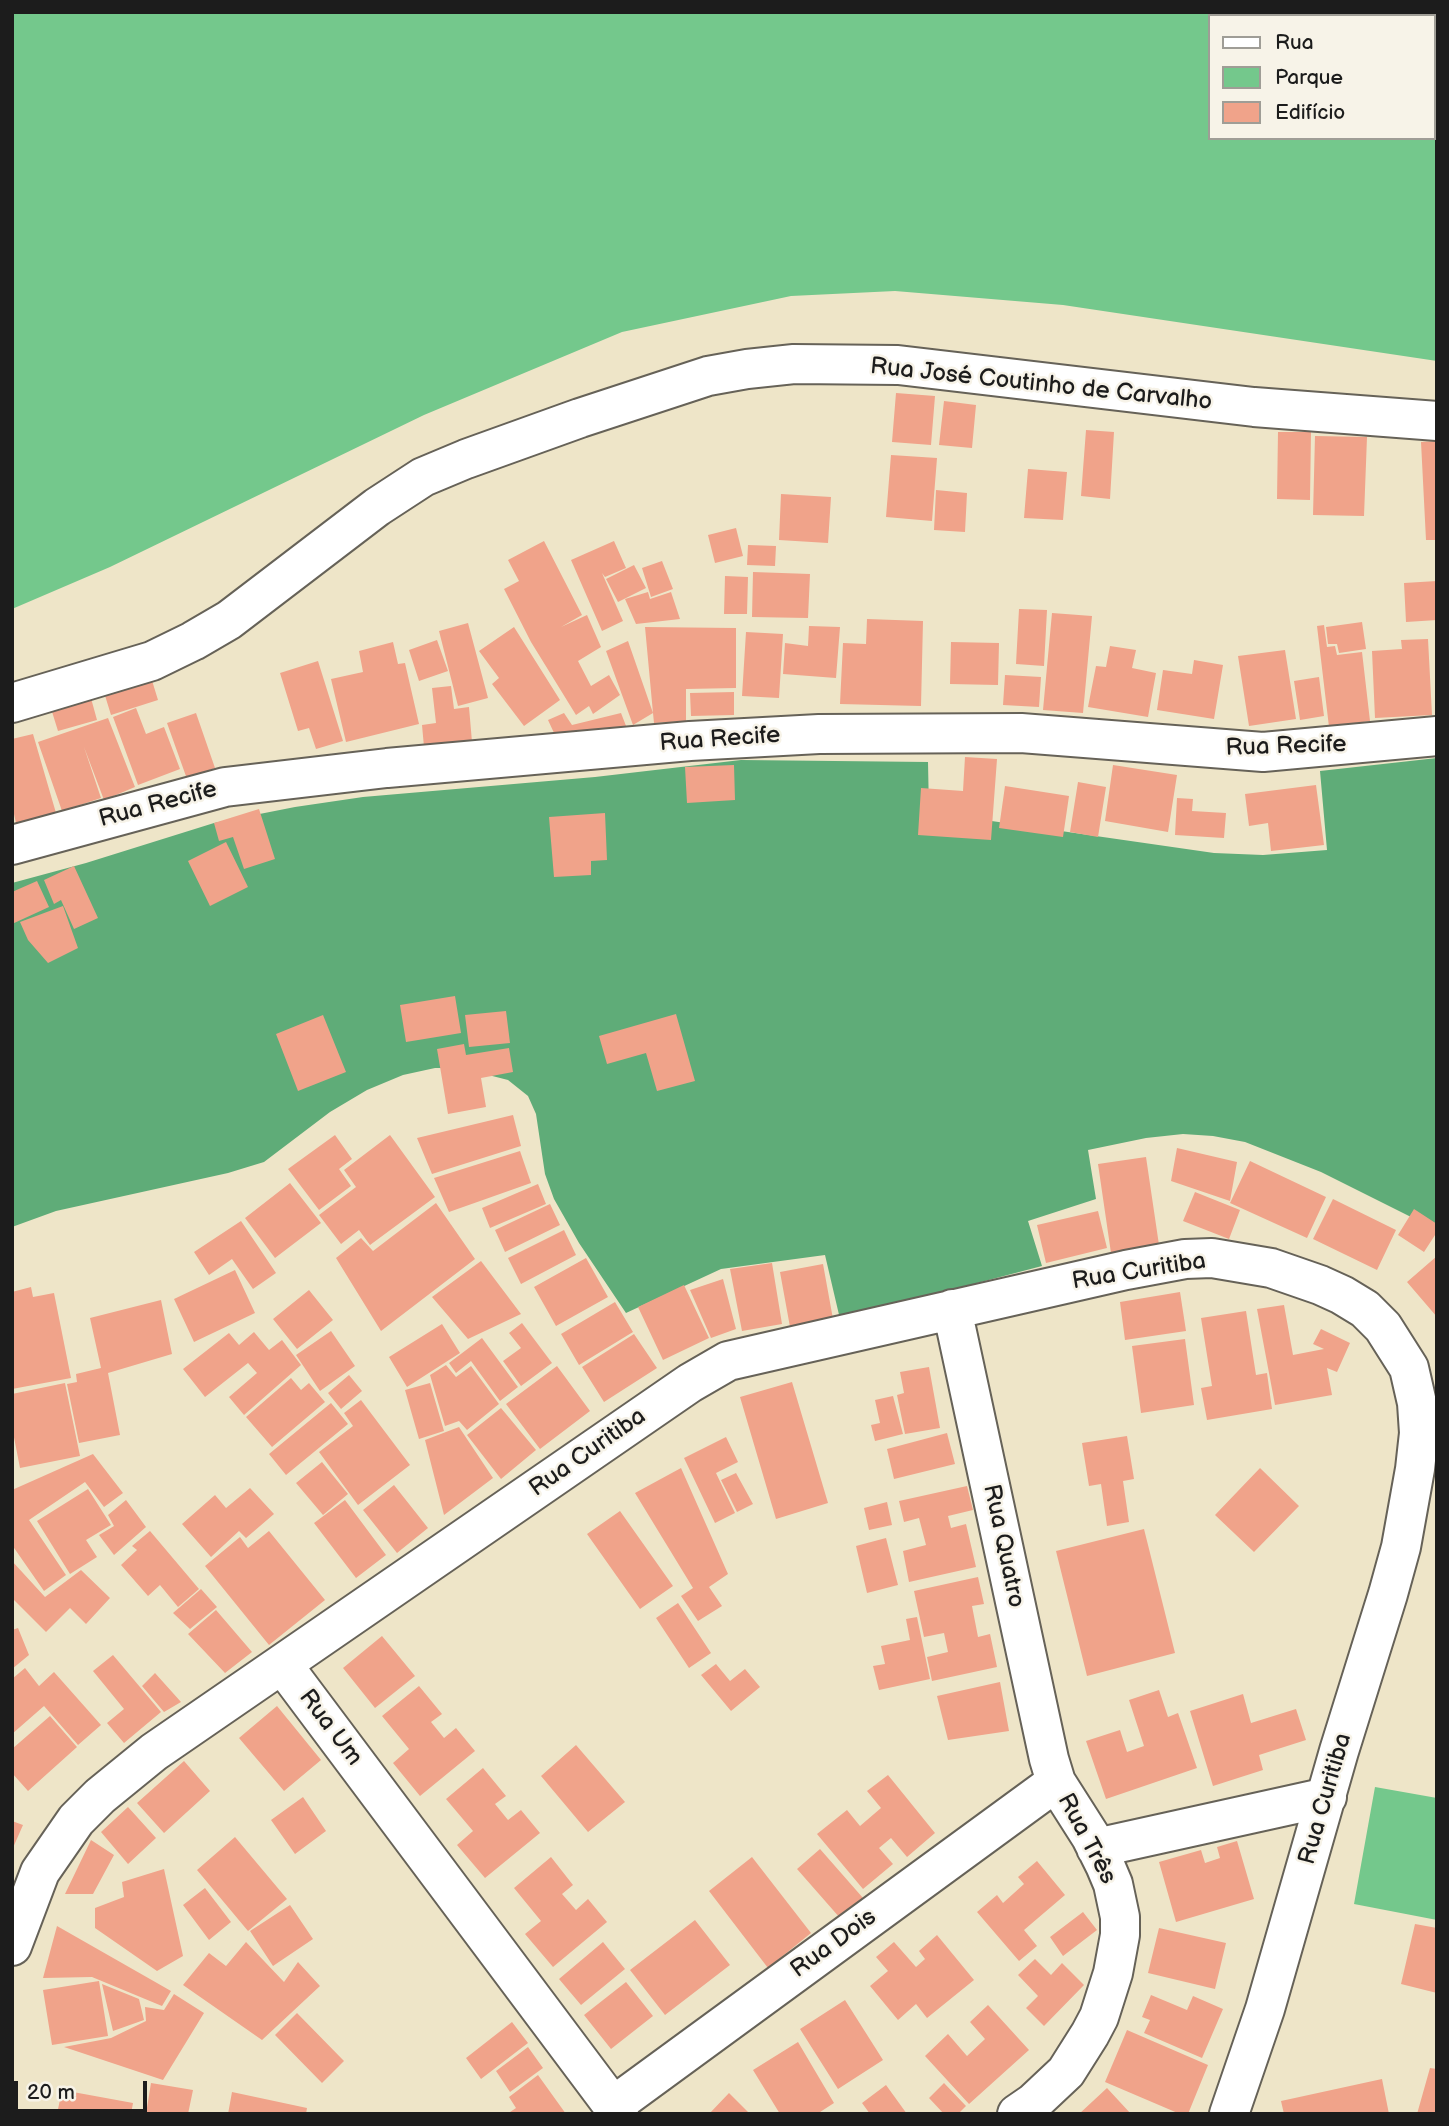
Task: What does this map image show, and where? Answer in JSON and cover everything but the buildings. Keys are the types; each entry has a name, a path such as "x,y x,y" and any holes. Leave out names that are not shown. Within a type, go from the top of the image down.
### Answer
{"street":[{"name":"Rua José Coutinho de Carvalho","path":"12,703 152,661 193,641 229,620 377,507 423,477 580,418 708,376 794,364 898,365 1254,407 1437,421"},
{"name":"Rua Recife","path":"12,845 225,787 387,768 690,741 818,734 1021,733 1263,751 1437,736"},
{"name":"Rua Curitiba","path":"282,1664 709,1370 728,1361 1185,1259 1212,1258 1270,1268 1320,1285 1365,1309 1384,1327 1403,1357 1413,1383 1419,1433 1409,1509 1395,1571 1265,2009 1229,2114"},
{"name":"Rua Quatro","path":"952,1309 1056,1782"},
{"name":"Rua Um","path":"12,1947 40,1872 76,1820 100,1796 153,1752 282,1664 616,2110"},
{"name":"Rua Três","path":"1017,2114 1066,2072 1099,2017 1113,1973 1120,1935 1120,1917 1113,1884 1096,1848 1056,1782"},
{"name":"Rua Dois","path":"616,2110 1056,1782"},
{"path":"1096,1848 1327,1797"}],"green space":[{"path":"12,12 1437,12 1437,361 1063,305 895,291 791,296 622,332 424,415 110,567 12,609"},
{"path":"1437,758 1437,1230 1321,1172 1245,1142 1183,1134 1146,1138 1088,1150 1096,1199 1028,1221 1042,1266 840,1319 825,1255 721,1269 626,1313 579,1243 554,1199 545,1174 536,1114 528,1096 508,1080 461,1068 435,1068 403,1075 367,1090 330,1112 264,1162 228,1173 56,1211 12,1227 12,883 214,823 295,807 363,797 595,777 741,760 928,762 929,812 1214,853 1263,855 1327,850 1320,771"},
{"path":"1375,1787 1437,1798 1437,1920 1354,1904"}]}
